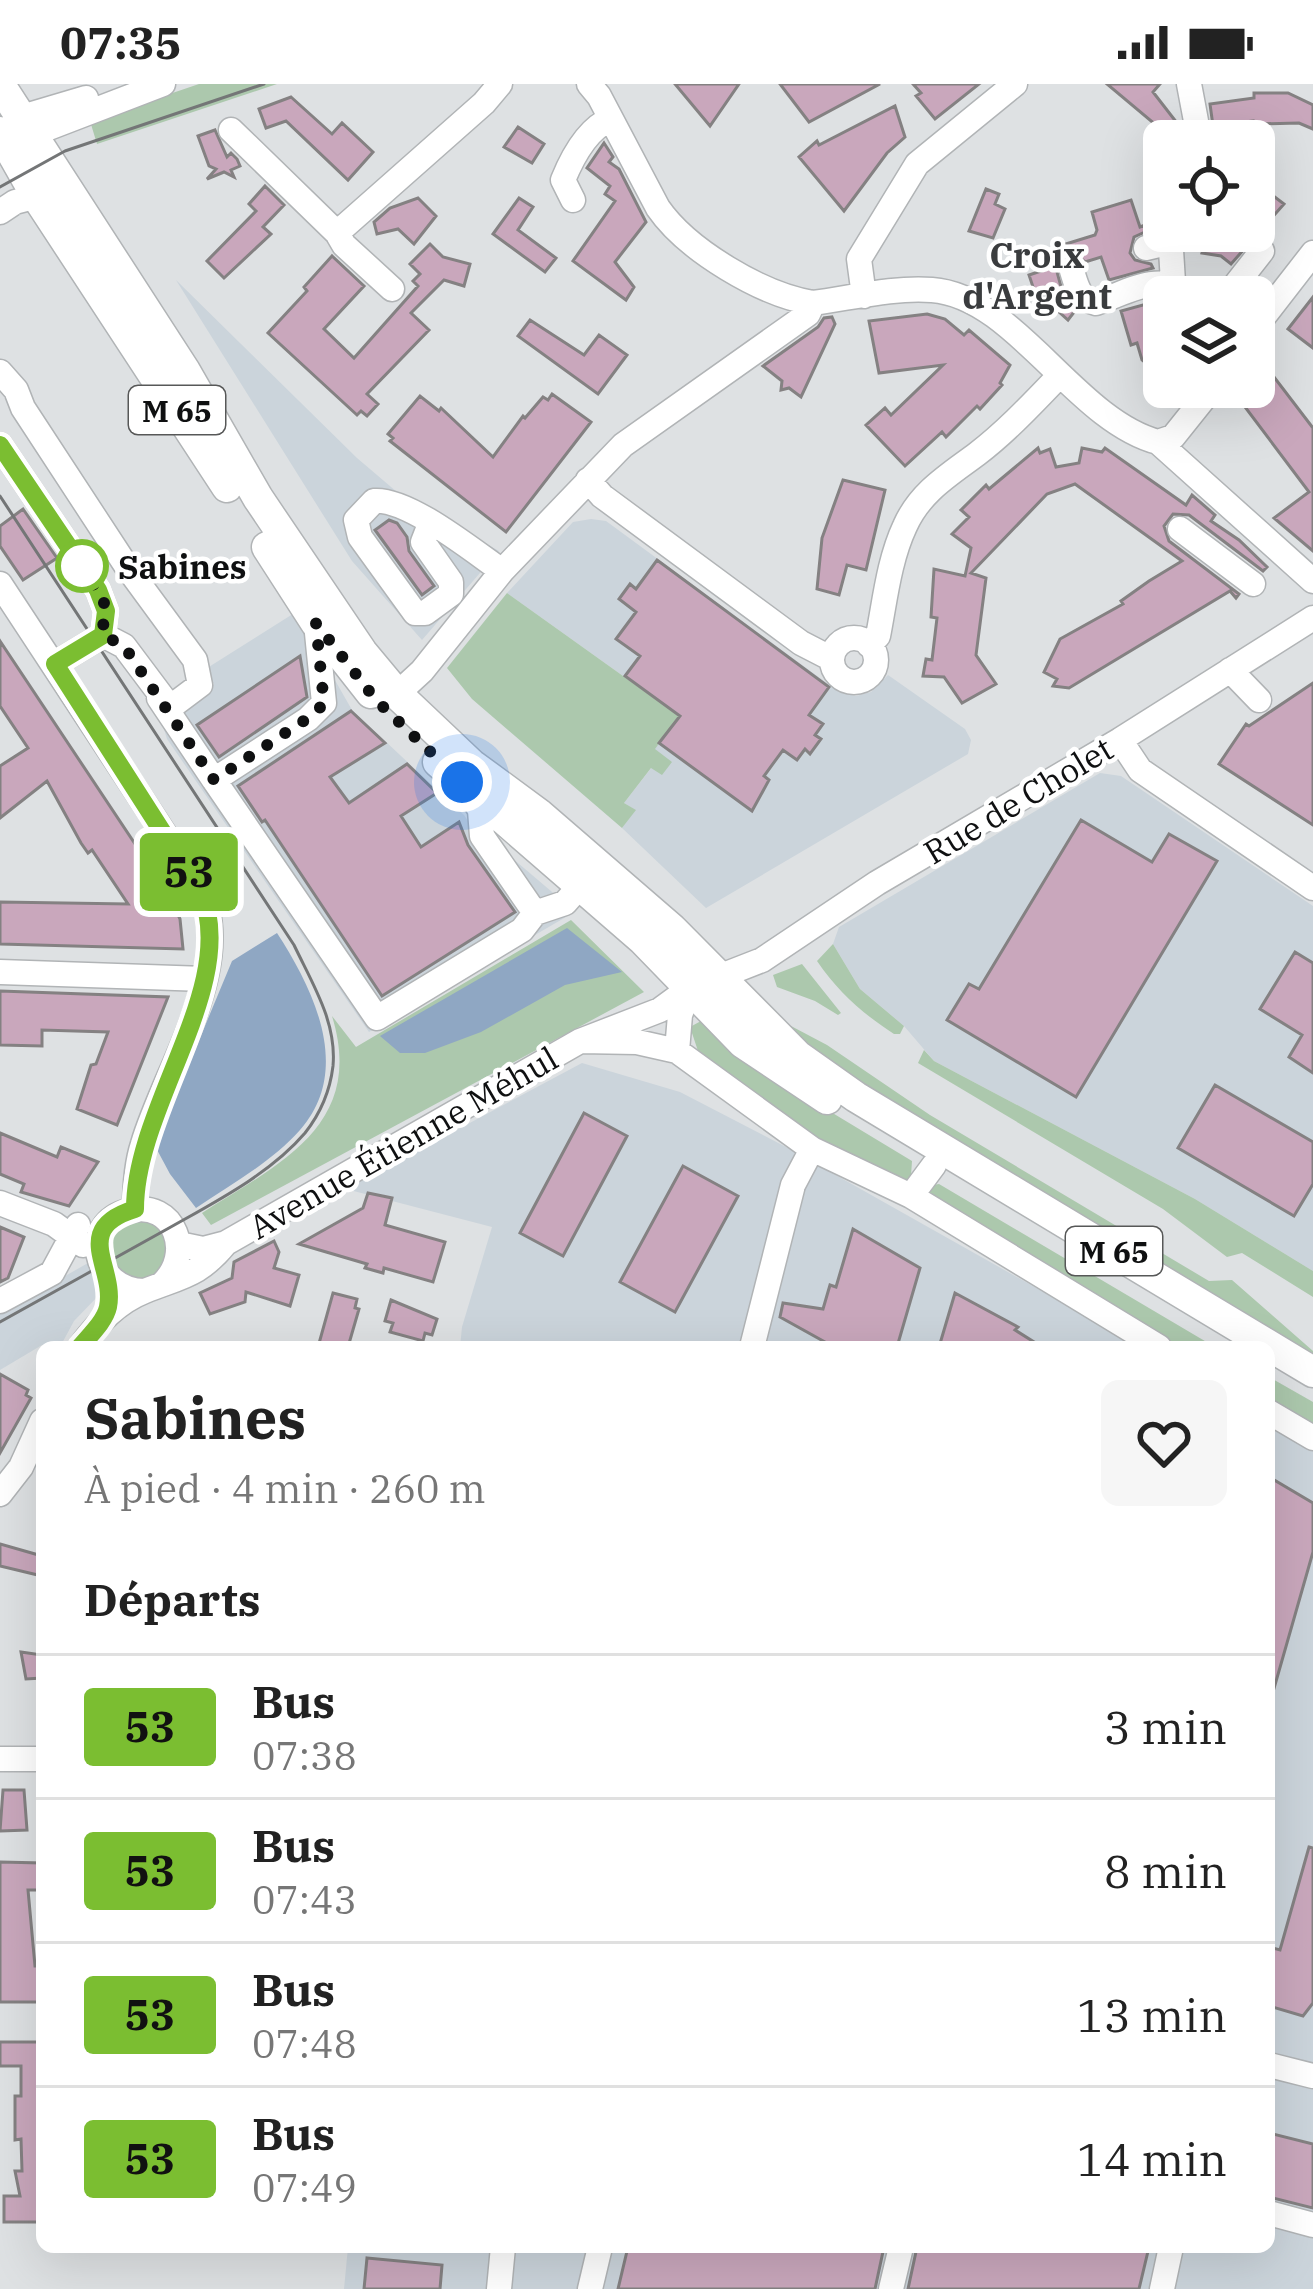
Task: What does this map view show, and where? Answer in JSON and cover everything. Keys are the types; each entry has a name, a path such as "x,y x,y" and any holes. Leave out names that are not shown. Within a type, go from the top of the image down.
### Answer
{"main road":[{"name":"M 65","path":"0,85 11,134 37,197 316,623 376,700 690,988 743,1043 934,1165 1228,1341"},
{"name":"M 65","path":"11,134 74,196 185,371 258,498 362,652 442,738 539,814 721,976 798,1056 1262,1341"},
{"path":"690,988 721,976"},
{"name":"M 65","path":"915,1132 934,1165"},
{"name":"M 65","path":"1275,1349 1313,1372"},
{"path":"1275,1370 1313,1392"}],"street":[{"path":"11,134 153,84"},
{"path":"11,134 163,84"},
{"path":"337,232 500,84"},
{"path":"589,84 670,225 705,253 778,295 813,302 933,290 956,294 996,317 1059,376 1145,439 1158,442 1313,581"},
{"path":"864,296 859,259 917,164 1016,84"},
{"path":"1189,84 1196,120"},
{"path":"573,200 563,180 566,171 596,125 611,119"},
{"path":"231,130 392,289"},
{"path":"0,212 15,202 53,192 74,196"},
{"path":"0,223 37,197"},
{"path":"1242,276 1261,252"},
{"path":"1275,302 1313,253"},
{"path":"1072,271 1086,301 1096,303 1143,287"},
{"path":"397,694 422,671 502,572 623,445 808,314 813,302"},
{"path":"869,645 878,636 894,555 905,524 919,504 932,486 978,453 1059,376"},
{"path":"10,388 195,660 200,686 176,704 159,698"},
{"path":"1158,442 1174,437 1197,408"},
{"path":"0,446 98,590 106,611 103,635"},
{"path":"588,480 602,496 801,643 832,659 841,678 860,681 875,666 869,645 856,638 842,641 832,659"},
{"path":"430,524 423,542 452,588 448,598 421,614 410,608 360,537 356,520 366,505 386,500 430,524 502,572"},
{"path":"1230,507 1191,536 1253,584"},
{"path":"0,584 201,892 212,923 206,979 143,1144 135,1209"},
{"name":"Rue de Cholet","path":"721,976 762,960 877,884 1120,740 1313,618"},
{"path":"214,780 324,704 316,623"},
{"path":"55,664 103,635"},
{"path":"103,635 124,646 377,1018 522,929 535,913 565,903 580,886"},
{"path":"1230,670 1259,700"},
{"path":"1120,740 1140,770 1313,888"},
{"path":"462,782 480,810 482,836 535,913"},
{"path":"0,972 206,979"},
{"path":"690,988 680,1015 677,1051 812,1149 910,1196 1149,1341"},
{"name":"Avenue Étienne Méhul","path":"179,1244 203,1249 226,1243 580,1041 660,1010 690,988"},
{"name":"Avenue Étienne Méhul","path":"580,1041 638,1042 677,1051"},
{"path":"754,1341 793,1185 812,1149"},
{"path":"910,1196 934,1165"},
{"path":"0,1203 69,1229 121,1287 153,1288 176,1267 179,1244 164,1218 135,1209 107,1225 69,1229"},
{"path":"98,1256 100,1236 107,1225"},
{"path":"0,1301 52,1273 69,1229"},
{"name":"Avenue Étienne Méhul","path":"85,1341 107,1313 153,1288 192,1276 226,1243"},
{"path":"107,1313 111,1280"},
{"path":"1275,1416 1313,1438"},
{"path":"0,1494 36,1434"},
{"path":"0,1759 36,1759"},
{"path":"1275,2067 1313,2077"},
{"path":"1275,2215 1313,2225"},
{"path":"499,2289 502,2253"},
{"path":"590,2289 599,2253"},
{"path":"891,2289 900,2253"},
{"path":"1162,2289 1170,2253"}],"shaded area":[{"path":"176,280 404,498 499,551 422,640 352,561"},
{"path":"606,521 839,692 856,696 871,692 888,675 965,729 971,740 968,754 706,908 622,828 635,810 624,803 652,767 671,762 654,749 679,716 507,593 573,522"},
{"path":"296,612 352,710 464,815 492,857 504,851 565,903 571,914 369,1032 167,739 161,719 214,684 204,670"},
{"path":"1100,773 1121,776 1313,906 1313,1271 1195,1199 934,1061 904,1026 860,989 833,944 839,927"},
{"path":"582,1063 680,1092 1130,1341 461,1341 492,1227 346,1189"},
{"path":"88,1263 101,1293 74,1321 63,1341 36,1341 36,1349 0,1370 0,1313"},
{"path":"1275,1422 1313,1444 1313,2289 344,2289 347,2253 1275,2253"}],"green space":[{"path":"199,84 277,84 97,144 90,121"},
{"path":"507,593 679,716 655,749 672,762 662,775 651,768 624,803 636,810 622,828 472,699 447,668"},
{"path":"571,920 644,992 211,1225 202,1213 285,1158 326,1114 337,1086 339,1054 332,1016 356,1047"},
{"path":"833,944 860,989 904,1026 900,1034 861,1010 825,972 817,961"},
{"path":"802,964 841,1013 777,987 773,975"},
{"path":"701,1021 768,1074 912,1161 911,1176 902,1184 817,1141 699,1054 690,1027"},
{"path":"791,1026 1209,1281 1232,1280 1313,1351 1313,1362 851,1083 791,1034"},
{"path":"924,1050 934,1061 1195,1199 1313,1271 1313,1297 1242,1253 1227,1257 1163,1209 918,1063"},
{"path":"939,1184 1205,1341 1159,1337 928,1195"},
{"path":"138,1220 159,1229 168,1250 159,1271 138,1280 117,1271 108,1250 117,1229"},
{"path":"1275,1380 1313,1402 1313,1429 1275,1406"}],"water":[{"path":"567,928 622,972 565,985 481,1032 425,1053 400,1053 380,1036"},
{"path":"277,933 315,1005 326,1056 324,1082 316,1107 289,1142 196,1208 155,1146 232,961"}],"building":[{"path":"675,84 739,84 710,126"},
{"path":"780,84 880,84 809,122"},
{"path":"913,84 979,84 935,119 916,96 921,93"},
{"path":"1107,84 1160,84 1153,92 1175,120 1150,120"},
{"path":"1254,93 1288,93 1313,105 1313,129 1275,120 1212,120 1210,104 1254,98"},
{"path":"291,97 332,134 342,123 373,152 348,180 286,121 266,128 259,109"},
{"path":"895,106 905,137 887,153 844,211 799,157 817,141 819,145"},
{"path":"518,127 544,144 532,163 504,147"},
{"path":"215,130 227,157 231,153 240,166 231,170 234,177 224,172 207,179 216,169 209,166 198,136"},
{"path":"604,143 613,157 609,162 619,169 646,222 615,262 634,287 626,300 573,261 615,201 605,194 610,186 587,168"},
{"path":"265,186 284,205 263,227 271,234 224,278 207,261 256,211 249,204"},
{"path":"986,189 999,194 995,204 1005,209 993,238 969,231"},
{"path":"418,198 436,216 414,244 398,229 377,234 374,222 390,208"},
{"path":"519,198 533,207 518,230 556,258 545,272 493,234"},
{"path":"1131,200 1143,233 1134,237 1130,253 1153,268 1109,280 1101,257 1085,262 1077,255 1066,256 1056,268 1063,294 1075,311 1068,320 1049,303 1044,287 1034,290 1029,275 1050,268 1046,256 1058,252 1056,247 1095,235 1092,212"},
{"path":"430,244 443,257 470,264 464,286 444,280 411,313 429,330 367,394 378,404 367,416 361,411 357,415 268,333 332,256 364,286 324,329 354,358 418,286 413,281 420,274 410,264"},
{"path":"1242,252 1231,264 1221,256 1202,253"},
{"path":"1313,297 1313,348 1288,329"},
{"path":"1143,305 1143,361 1137,343 1131,345 1121,311"},
{"path":"927,314 945,319 964,335 969,330 1010,365 1002,385 980,409 977,406 946,437 942,432 905,466 866,425 885,408 891,415 943,365 879,373 869,321"},
{"path":"832,317 835,324 801,397 789,388 781,390 782,381 763,366 824,318"},
{"path":"530,320 584,355 599,335 627,355 598,394 518,336"},
{"path":"1275,378 1313,428 1313,551 1274,518 1309,492 1246,408 1275,408"},
{"path":"552,394 591,422 506,532 390,441 393,438 388,434 420,396 441,408 493,457 523,416"},
{"path":"1038,448 1040,453 1050,449 1056,467 1079,463 1082,448 1102,452 1105,448 1186,505 1192,495 1215,515 1211,521 1267,567 1263,571 1189,515 1173,514 1164,526 1169,541 1239,594 1236,598 1230,591 1069,688 1053,686 1057,679 1044,672 1060,639 1123,604 1121,601 1182,561 1075,484 1047,494 971,573 986,578 976,655 996,684 962,703 944,677 923,676 926,659 932,660 937,618 931,617 934,569 965,576 971,548 952,534 969,517 961,510 986,485 989,489"},
{"path":"843,480 885,490 866,570 847,565 839,595 817,589 822,538"},
{"path":"23,509 57,558 23,580 0,546 0,526"},
{"path":"389,520 407,537 409,551 434,586 422,595 375,530"},
{"path":"657,560 829,687 809,715 823,724 815,735 821,739 810,754 805,749 797,760 783,750 764,776 769,780 752,811 659,743 680,716 625,676 640,656 616,639 636,612 619,599 630,584 636,589"},
{"path":"0,641 169,895 180,919 183,949 0,944 0,902 128,904 92,850 88,853 81,843 47,781 0,818 0,766 28,748 0,706"},
{"path":"300,656 307,697 219,757 197,725"},
{"path":"1313,683 1313,825 1219,764 1246,724"},
{"path":"351,711 385,743 330,777 349,803 407,764 437,793 401,816 421,847 459,822 468,845 515,912 382,996 238,786"},
{"path":"1081,820 1152,862 1169,834 1217,861 1076,1097 947,1020 969,984 979,989"},
{"path":"1295,952 1313,963 1313,1073 1289,1057 1302,1035 1260,1009"},
{"path":"0,991 168,997 117,1125 77,1109 108,1032 42,1030 42,1046 0,1045"},
{"path":"1215,1085 1313,1142 1313,1184 1294,1216 1178,1148"},
{"path":"584,1113 627,1136 563,1256 520,1233"},
{"path":"0,1133 57,1157 61,1147 98,1162 69,1206 21,1192 24,1184 0,1174"},
{"path":"683,1166 738,1196 675,1312 620,1282"},
{"path":"368,1193 392,1198 385,1225 445,1242 433,1282 384,1268 383,1273 365,1268 367,1264 299,1244 363,1208"},
{"path":"0,1227 24,1237 8,1278 0,1282"},
{"path":"853,1229 920,1268 899,1341 823,1341 780,1317 783,1303 823,1309 830,1285 836,1287"},
{"path":"274,1241 279,1252 274,1268 299,1275 290,1306 246,1292 245,1302 210,1314 200,1293 232,1278 234,1262"},
{"path":"333,1293 357,1299 355,1308 359,1309 350,1341 320,1341"},
{"path":"955,1293 1018,1327 1015,1330 1032,1341 941,1341"},
{"path":"391,1300 437,1319 432,1335 425,1333 423,1341 390,1332 393,1323 385,1321"},
{"path":"0,1374 28,1390 26,1395 31,1398 0,1453"},
{"path":"1275,1481 1313,1503 1313,1552 1275,1685"},
{"path":"0,1544 36,1554 36,1575 0,1566"},
{"path":"21,1652 36,1654 36,1678 26,1679"},
{"path":"3,1790 24,1790 27,1830 0,1831"},
{"path":"1309,1847 1313,1848 1313,2003 1303,2016 1275,2008 1275,1949 1280,1950"},
{"path":"0,1862 36,1863 36,1890 28,1890 36,2002 0,2002"},
{"path":"0,2042 36,2042 36,2222 4,2222 4,2196 20,2196 15,2171 22,2171 21,2139 15,2140 15,2096 21,2096 21,2066 0,2066"},
{"path":"1275,2134 1313,2144 1313,2208 1275,2198"},
{"path":"627,2253 883,2253 875,2289 618,2289"},
{"path":"916,2253 1148,2253 1139,2289 908,2289"},
{"path":"367,2258 442,2265 440,2289 364,2289"}],"tram line":[{"path":"0,187 65,151 264,84"},
{"path":"0,496 294,945 322,1003 333,1050 332,1075 320,1110 291,1148 223,1197 0,1322"}],"bus line":[{"name":"53","path":"0,445 104,602 103,635 55,664 201,892 212,923 210,964 143,1144 135,1209 116,1216 100,1236 99,1262 111,1280 107,1313 85,1341"}],"place":[{"name":"Sabines","path":"82,566"}],"district":[{"name":"Croix d'Argent","path":"1037,274"}],"route":[{"path":"82,566 104,602 103,635 124,646 214,780 324,704 316,623 376,700 462,782"}]}
